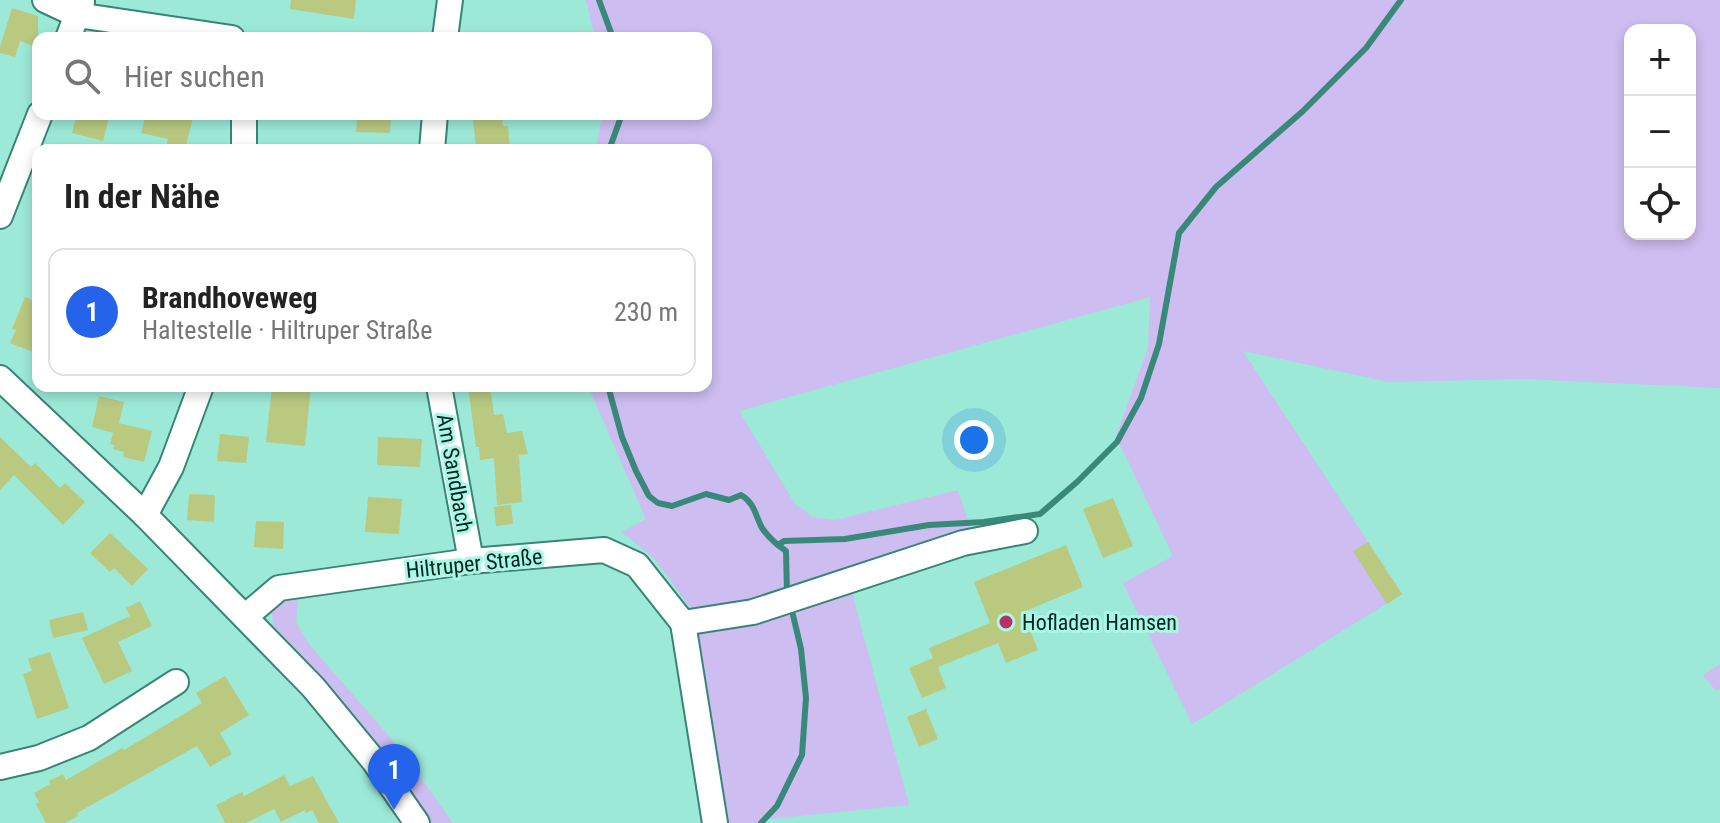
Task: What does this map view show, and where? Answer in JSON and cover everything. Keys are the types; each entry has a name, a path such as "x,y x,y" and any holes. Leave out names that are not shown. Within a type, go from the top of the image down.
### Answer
{"street":[{"path":"45,0 76,18 185,32"},
{"path":"446,32 450,0"},
{"path":"0,216 38,120"},
{"path":"244,120 244,144"},
{"path":"432,144 434,120"},
{"path":"0,378 145,515 313,687 374,761 417,823"},
{"path":"145,515 171,467 199,392"},
{"name":"Am Sandbach","path":"440,392 471,561"},
{"path":"683,623 753,612 963,543 1025,531"},
{"name":"Hiltruper Straße","path":"246,616 279,588 471,561 604,550 637,565 683,623 715,823"},
{"path":"0,767 39,758 89,738 176,682"}],"shaded area":[{"path":"586,0 1720,0 1720,388 1524,379 1389,382 1243,351 1402,594 1192,724 1123,583 1173,556 1116,436 1148,348 1150,297 739,411 795,504 813,517 835,520 958,490 972,533 851,589 909,805 760,820 760,823 724,823 693,634 755,622 693,612 654,558 622,532 646,519 591,392 712,392 712,144 597,144 601,120 712,120 712,32 594,32"},
{"path":"342,589 298,599 296,622 308,643 401,750 453,823 429,823 273,630 272,612 284,593"},
{"path":"1720,664 1720,689 1716,691 1703,675"}],"building":[{"path":"291,0 356,0 354,19 290,9"},
{"path":"12,8 38,16 38,32 32,32 32,46 20,41 15,57 0,53"},
{"path":"75,120 108,120 103,141 72,133"},
{"path":"144,120 192,120 186,144 167,144 168,139 141,133"},
{"path":"357,120 391,120 390,133 356,132"},
{"path":"473,120 502,120 503,126 508,126 510,144 475,144"},
{"path":"25,297 32,300 32,352 10,343 16,330 12,329"},
{"path":"271,392 310,392 305,446 266,442"},
{"path":"469,392 491,392 494,415 503,414 507,433 522,431 528,454 519,455 522,502 497,505 494,458 480,460 479,447 476,447"},
{"path":"99,396 124,402 119,423 152,431 144,462 123,457 124,452 113,449 114,445 110,444 113,433 92,427"},
{"path":"220,434 249,437 246,463 217,461"},
{"path":"0,437 31,467 35,463 60,488 65,483 85,502 63,525 14,475 0,490"},
{"path":"378,437 422,439 420,467 377,465"},
{"path":"189,494 215,495 214,522 187,520"},
{"path":"368,497 402,499 399,534 365,532"},
{"path":"1113,498 1133,546 1103,558 1083,509"},
{"path":"511,505 513,524 496,526 494,507"},
{"path":"256,521 284,522 283,549 254,547"},
{"path":"110,533 148,569 132,586 114,568 110,572 90,553"},
{"path":"1368,542 1402,594 1387,604 1353,551"},
{"path":"1066,545 1083,587 1023,612 1038,650 1006,663 998,643 938,667 946,688 922,698 909,668 933,658 929,648 990,623 974,582"},
{"path":"140,601 152,626 118,642 132,671 104,684 82,638 130,616 126,608"},
{"path":"83,612 88,630 53,638 49,620"},
{"path":"50,652 69,708 37,719 23,674 32,671 28,659"},
{"path":"225,676 249,715 220,733 232,754 210,767 197,746 77,813 78,816 65,823 46,823 34,793 63,774 66,780 122,748 124,750 202,703 196,693"},
{"path":"926,709 938,739 919,747 907,717"},
{"path":"284,775 290,786 313,776 339,823 319,823 312,810 306,813 305,810 281,822 274,809 246,823 225,823 216,805 242,792 244,796"}],"waterway":[{"path":"599,0 611,32"},
{"path":"778,545 784,541 845,539 929,525 984,522 1040,514 1077,482 1117,442 1141,398 1159,344 1179,233 1216,187 1303,111 1366,48 1401,0"},
{"path":"611,144 620,120"},
{"path":"610,392 622,437 649,496 658,503 672,506 706,494 729,500 741,495 746,498 765,532 786,551 787,593"},
{"path":"761,823 777,806 802,755 806,698 801,649 793,615"}],"place":[{"name":"Hofladen Hamsen","path":"1006,622"},
{"name":"Brandhoveweg","path":"394,810"}]}
